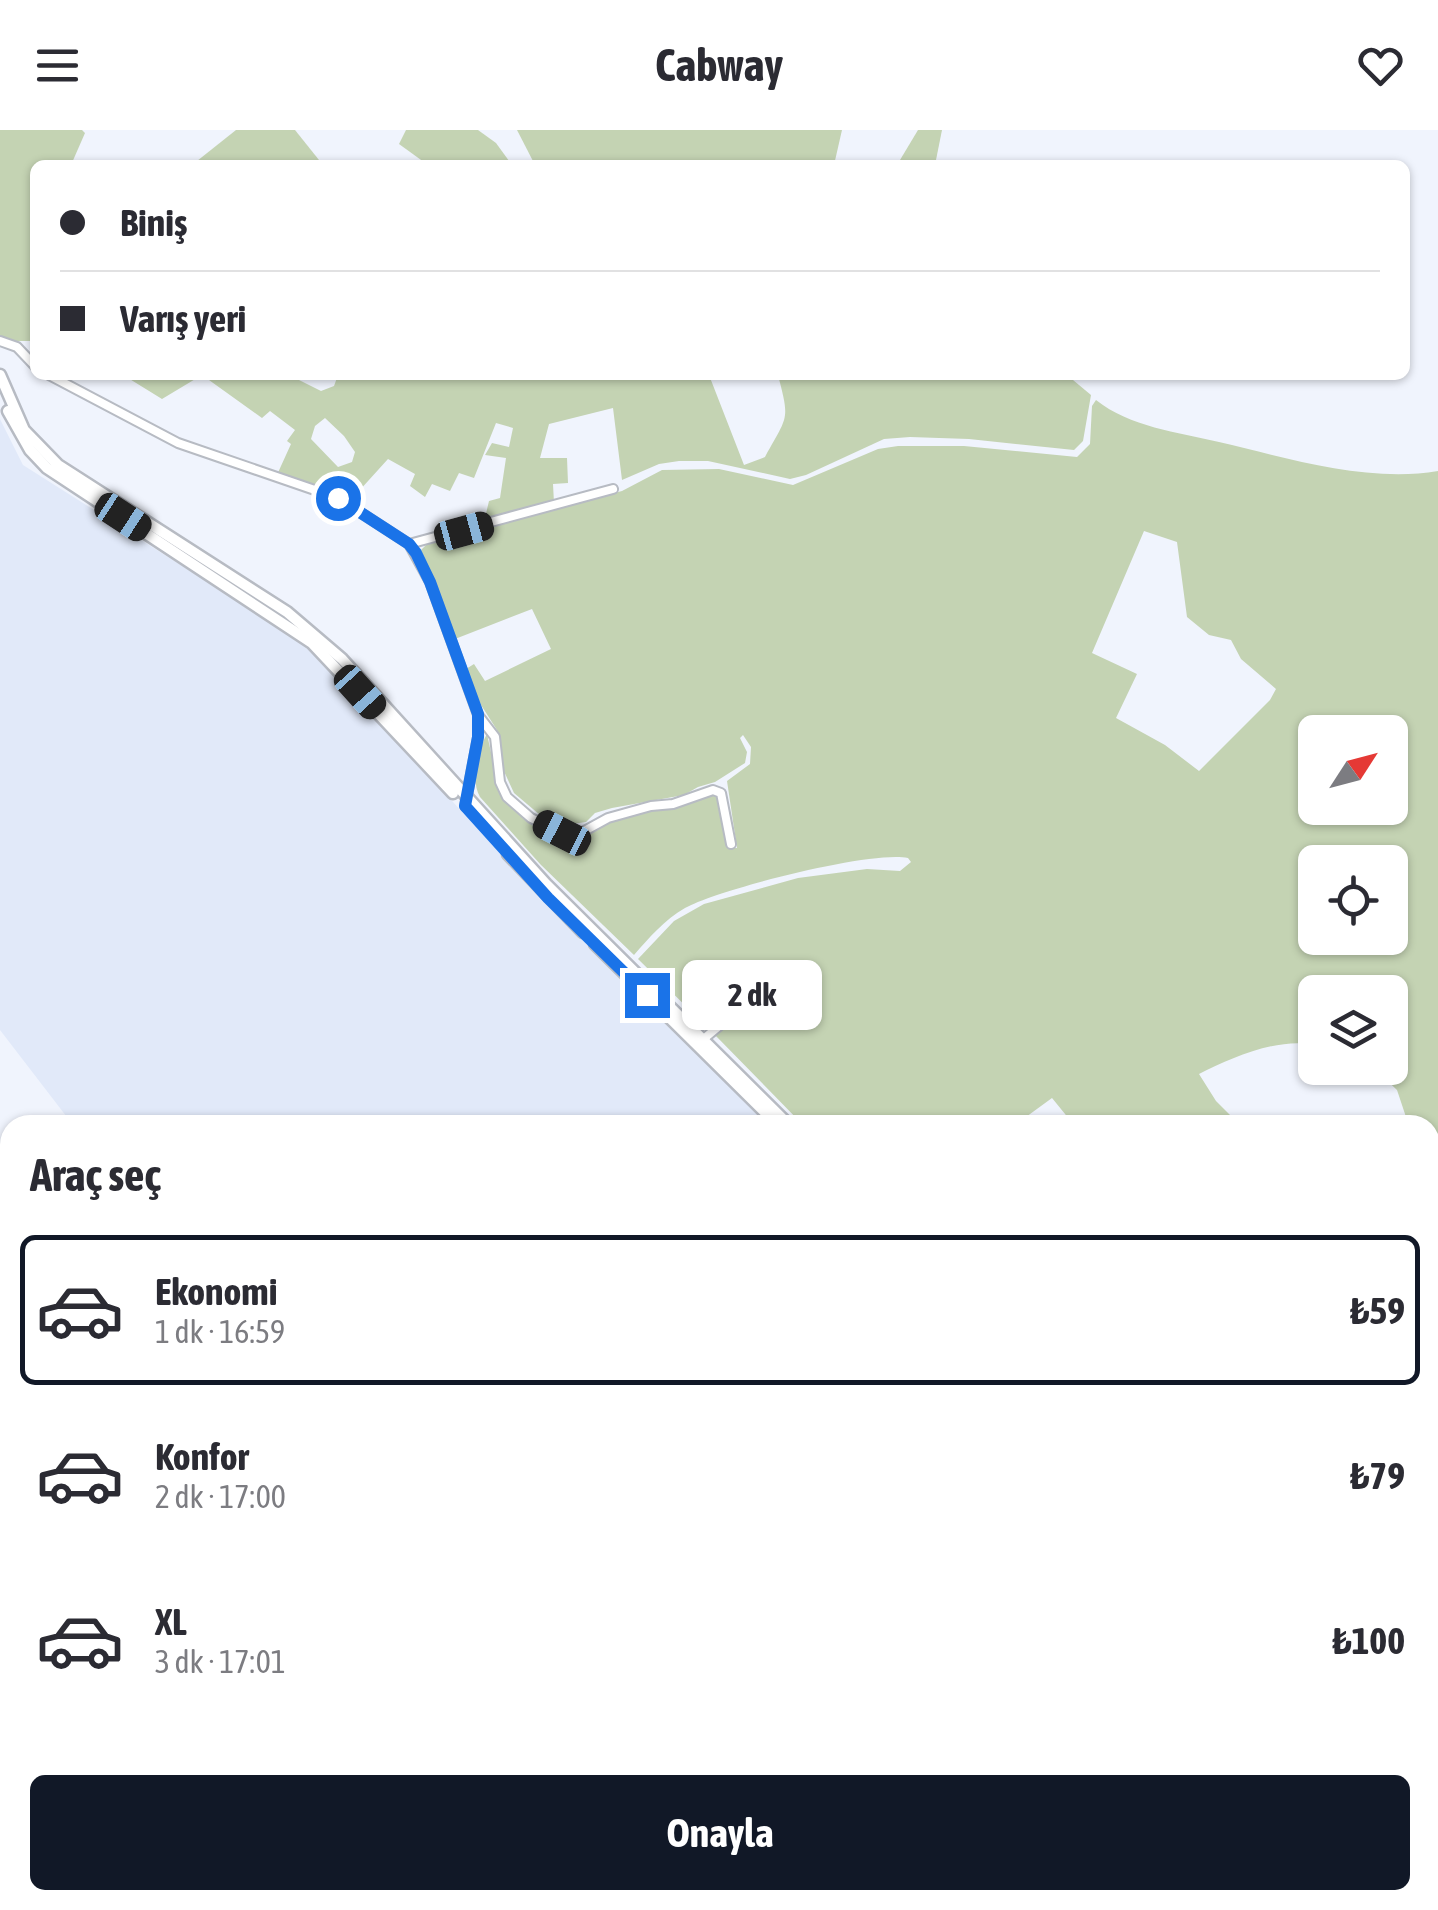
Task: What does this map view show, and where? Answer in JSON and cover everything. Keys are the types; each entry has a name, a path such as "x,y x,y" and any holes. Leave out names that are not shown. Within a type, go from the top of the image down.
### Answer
{"main road":[{"path":"0,375 24,430 38,448 58,466 286,612 342,660 466,802"},
{"path":"0,392 15,427 46,468 312,643 769,1115"},
{"path":"700,1042 777,1115"}],"street":[{"path":"0,341 17,347 30,361"},
{"path":"58,380 178,443 338,498 409,544 430,582 478,714 495,737 500,782 506,797 532,818 562,833 577,835 608,818 673,804 713,790 721,793 725,803 731,844"},
{"path":"409,544 613,489"},
{"path":"466,802 478,737 478,714"},
{"path":"700,1042 762,990"}],"shaded area":[{"path":"0,419 23,465 313,649 507,861 761,1115 65,1115 0,1030"}],"green space":[{"path":"0,130 82,130 85,133 73,160 30,160 30,341 0,336"},
{"path":"236,130 295,130 319,160 198,160"},
{"path":"406,130 478,130 496,143 508,160 421,160 399,144"},
{"path":"517,130 842,130 835,160 532,160"},
{"path":"918,130 942,130 936,160 900,160"},
{"path":"131,380 194,380 162,399"},
{"path":"209,380 299,380 321,391 334,386 336,380 711,380 744,465 765,457 785,418 779,380 1073,380 1091,395 1083,441 1074,450 969,439 884,439 790,479 708,461 679,461 659,464 622,480 613,408 549,424 540,458 567,458 568,483 553,484 554,503 484,522 489,501 500,498 506,458 485,455 492,443 509,447 513,428 496,423 474,478 459,473 450,491 432,484 425,497 410,486 415,474 388,459 349,502 276,477 291,444 287,441 295,430 270,411 262,418","holes":["325,418 355,452 352,462 338,467 311,439 315,426"]},
{"path":"1096,400 1124,417 1154,427 1328,467 1384,474 1438,471 1438,1115 1405,1115 1392,1085 1408,1085 1408,975 1298,975 1298,1043 1270,1046 1199,1074 1230,1115 1066,1115 1052,1098 1029,1115 793,1115 715,1035 771,989 766,979 707,1027 638,959 674,921 704,904 798,878 867,869 900,871 911,862 908,858 831,865 703,900 670,918 634,955 541,865 480,797 476,765 487,734 497,780 528,816 577,835 628,815 717,792 723,803 730,848 737,848 727,781 750,764 751,747 743,735 740,738 747,752 745,763 684,795 612,808 595,813 586,822 565,825 540,815 514,793 502,767 497,730 466,669 474,664 485,681 551,649 532,609 455,639 421,550 428,543 622,491 662,470 719,469 793,485 878,449 898,446 964,446 1077,457 1090,444 1092,406","holes":["1144,531 1177,542 1187,617 1209,635 1231,640 1241,659 1276,689 1270,700 1199,771 1165,745 1116,718 1137,674 1092,653"]}],"route":[{"path":"338,498 409,544 430,582 478,714 478,737 465,806 548,898 647,995"}]}
